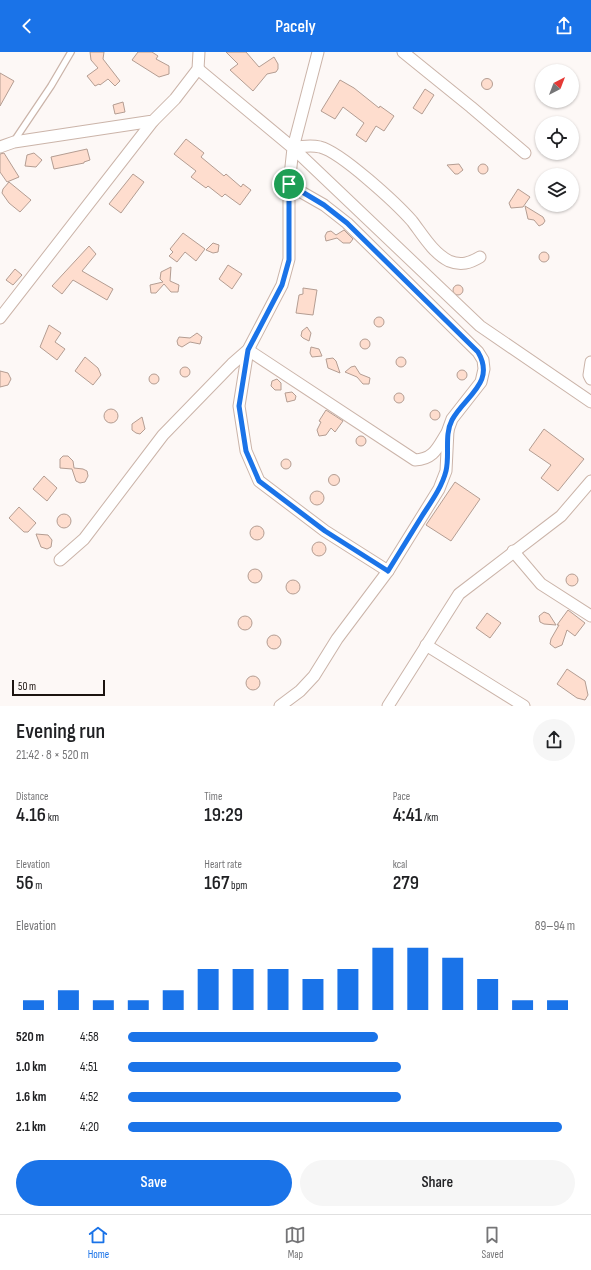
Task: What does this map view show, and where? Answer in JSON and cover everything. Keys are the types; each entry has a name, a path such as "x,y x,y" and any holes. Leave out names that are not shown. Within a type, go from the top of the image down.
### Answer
{"street":[{"path":"0,318 153,120 175,99 198,69 199,52"},
{"path":"318,52 293,148 289,184 289,260 282,285 248,350 239,406 246,451 259,481 325,531 388,571"},
{"path":"403,52 525,153"},
{"path":"198,69 293,148 480,326 591,402"},
{"path":"0,147 14,142 153,120"},
{"path":"293,148 308,145 322,148 337,156 387,196 437,252 448,260 457,264 470,263 480,257"},
{"path":"248,350 415,460 426,459 434,452 448,430 452,419 481,382 484,369 483,360 478,352 347,223 324,205 289,184"},
{"path":"60,560 84,539 163,435 232,364 248,350"},
{"path":"591,362 589,370 591,379"},
{"path":"280,706 300,691 314,676 337,639 388,571 439,489 446,471 448,430"},
{"path":"388,706 459,594 512,551 561,516 590,486"},
{"path":"512,551 541,584 591,616"},
{"path":"426,645 524,706"}],"lane":[{"path":"14,142 51,86 71,52"}],"building":[{"path":"90,52 104,52 103,59 120,81 115,86 108,79 100,85 95,86 87,76 98,68 91,60"},
{"path":"138,52 152,52 158,56 156,59 169,66 169,74 159,77 132,60"},
{"path":"226,52 246,52 259,67 274,57 278,64 278,69 276,72 267,74 253,91 230,70 238,64"},
{"path":"0,73 14,81 0,106"},
{"path":"485,79 489,79 491,80 491,88 485,89 482,86 482,82"},
{"path":"340,80 354,88 379,108 380,106 394,116 384,131 376,126 366,142 356,135 364,123 343,107 335,119 321,111"},
{"path":"425,89 434,95 422,114 413,108"},
{"path":"123,102 125,112 115,114 113,105"},
{"path":"186,139 204,153 201,157 224,176 226,174 241,187 243,184 251,190 240,205 225,194 222,197 208,186 206,188 191,177 196,171 174,154"},
{"path":"87,149 90,160 84,163 54,169 51,157"},
{"path":"4,153 19,177 7,182 0,172 0,154"},
{"path":"34,153 42,160 36,167 25,166 27,155"},
{"path":"459,164 463,170 458,174 455,174 447,165"},
{"path":"481,164 485,164 487,165 487,173 481,174 478,171 478,167"},
{"path":"133,174 144,182 121,213 109,204"},
{"path":"9,182 31,200 20,212 9,203 2,193 3,189"},
{"path":"518,189 530,197 523,207 511,208 509,203"},
{"path":"525,206 543,217 545,221 543,224 539,226 534,220 528,219"},
{"path":"344,230 353,239 350,243 343,243 337,238 326,241 325,236 327,232 331,231 336,235"},
{"path":"183,233 205,249 196,261 185,252 177,262 169,256 173,252 170,249"},
{"path":"213,243 219,245 218,252 213,253 206,250"},
{"path":"89,246 96,254 82,271 113,289 107,300 73,280 62,294 52,286"},
{"path":"542,252 546,252 548,253 548,261 542,262 539,259 539,255"},
{"path":"228,265 242,274 232,289 219,279"},
{"path":"171,267 170,281 179,285 178,292 171,292 164,284 156,293 151,293 150,285 163,282 160,279 161,272"},
{"path":"15,269 22,275 13,285 6,280"},
{"path":"456,285 460,285 462,286 462,294 456,295 453,292 453,288"},
{"path":"303,288 317,290 313,315 296,313 299,295 303,294"},
{"path":"377,317 381,317 383,318 383,326 377,327 374,324 374,320"},
{"path":"49,325 61,333 55,342 65,349 57,360 40,347"},
{"path":"307,327 311,333 309,341 301,336 302,331"},
{"path":"197,333 202,337 200,344 190,342 182,347 178,345 177,341 179,337 190,338"},
{"path":"363,339 367,339 369,340 369,348 363,349 360,346 360,342"},
{"path":"311,347 319,349 322,356 312,357 310,353"},
{"path":"85,357 98,368 101,375 93,385 75,371"},
{"path":"399,357 403,357 405,358 405,366 399,367 396,364 396,360"},
{"path":"333,358 336,361 340,373 328,368 326,359"},
{"path":"355,366 360,374 370,378 369,384 363,384 357,377 345,372 351,367"},
{"path":"183,367 187,367 189,368 189,376 183,377 180,374 180,370"},
{"path":"460,370 464,370 466,371 466,379 460,380 457,377 457,373"},
{"path":"0,371 8,373 11,379 8,385 0,387"},
{"path":"152,374 156,374 158,375 158,383 152,384 149,381 149,377"},
{"path":"277,379 281,383 281,390 275,390 271,386 272,381"},
{"path":"292,392 296,396 295,400 287,402 285,393"},
{"path":"397,393 401,393 403,394 403,402 397,403 394,400 394,396"},
{"path":"108,409 114,409 118,413 118,419 114,423 108,423 104,419 104,413"},
{"path":"326,410 343,421 335,432 331,428 326,435 319,436 317,430 321,422 319,421"},
{"path":"433,410 437,410 439,411 439,419 433,420 430,417 430,413"},
{"path":"142,417 145,429 140,434 132,430 132,424"},
{"path":"544,429 584,459 558,491 541,478 551,465 529,450"},
{"path":"359,436 363,436 365,437 365,445 359,446 356,443 356,439"},
{"path":"63,456 68,456 73,461 74,468 87,471 88,476 85,482 80,483 76,481 72,469 60,468 60,459"},
{"path":"284,459 288,459 290,460 290,468 284,469 281,466 281,462"},
{"path":"332,475 336,475 338,476 338,484 332,485 329,482 329,478"},
{"path":"44,476 57,488 47,501 33,489"},
{"path":"455,482 480,499 451,541 426,525"},
{"path":"314,491 320,491 324,495 324,501 320,505 314,505 310,501 310,495"},
{"path":"19,507 36,523 28,532 24,532 9,518"},
{"path":"61,514 67,514 71,518 71,524 67,528 61,528 57,524 57,518"},
{"path":"254,526 260,526 264,530 264,536 260,540 254,540 250,536 250,530"},
{"path":"36,534 48,535 52,540 51,547 47,549 41,547"},
{"path":"316,542 322,542 326,546 326,552 322,556 316,556 312,552 312,546"},
{"path":"252,569 258,569 262,573 262,579 258,583 252,583 248,579 248,573"},
{"path":"570,574 574,574 578,580 574,586 570,586 566,582 566,578"},
{"path":"293,580 298,582 300,587 298,592 293,594 288,592 286,587 288,582"},
{"path":"568,610 585,623 575,636 567,630 562,645 555,648 550,644 551,639 559,625 557,625"},
{"path":"544,612 549,614 556,625 544,624 540,622 539,616"},
{"path":"487,613 501,623 490,638 476,628"},
{"path":"245,616 250,618 252,623 250,628 245,630 240,628 238,623 240,618"},
{"path":"274,635 279,637 281,642 279,647 274,649 269,647 267,642 269,637"},
{"path":"567,669 585,681 588,695 585,700 577,698 557,684"},
{"path":"253,676 258,678 260,683 258,688 253,690 248,688 246,683 248,678"}],"route":[{"path":"289,184 324,205 347,223 478,352 483,360 484,369 481,382 471,397 452,419 448,430 446,471 439,489 388,571 325,531 259,481 246,451 239,406 248,350 282,285 289,260 289,184"}]}
